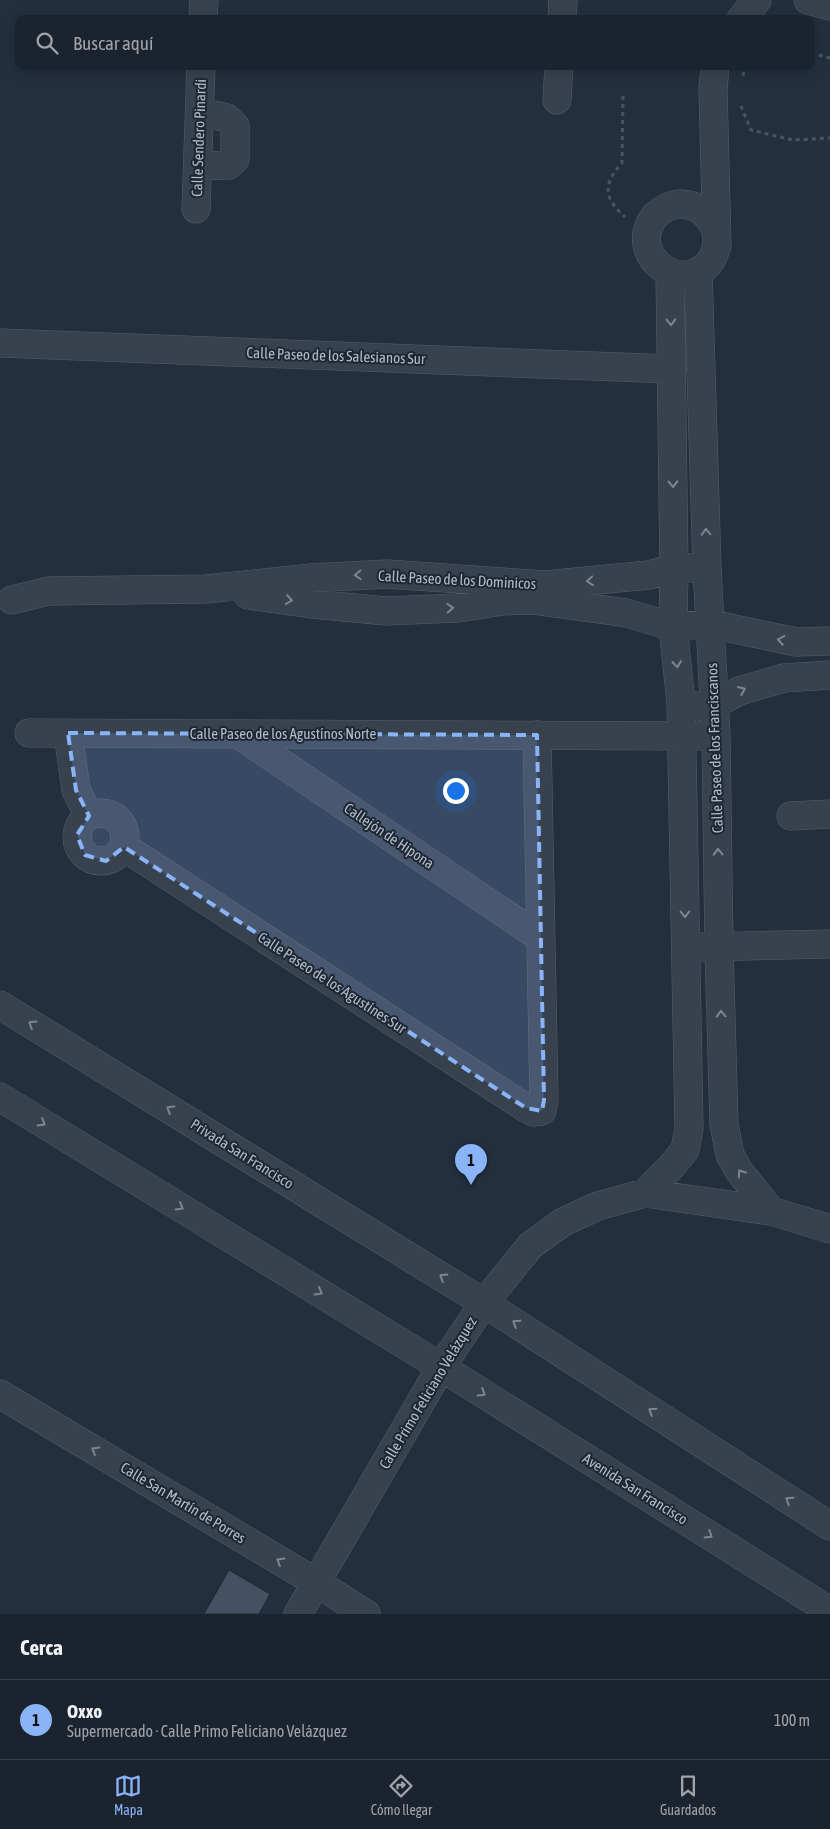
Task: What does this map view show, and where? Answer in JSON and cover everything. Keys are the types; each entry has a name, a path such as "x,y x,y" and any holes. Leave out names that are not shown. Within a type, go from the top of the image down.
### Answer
{"street":[{"path":"203,15 204,0"},
{"path":"562,15 563,0"},
{"path":"744,15 757,0"},
{"path":"808,0 830,6"},
{"name":"Calle Sendero Pinardi","path":"196,209 201,70"},
{"path":"557,100 559,70"},
{"path":"715,70 713,89 717,246 710,261 698,271 684,275 670,273 657,264 648,251 647,235 650,224 657,214 667,207 679,204 692,205 703,210 711,219 716,230"},
{"path":"198,166 229,166 234,159 235,126 227,118 200,112"},
{"name":"Calle Paseo de los Franciscanos","path":"698,271 707,568 716,736 724,1124 730,1155 771,1212"},
{"path":"645,1192 670,1168 685,1150 689,1128 682,736 673,627 670,273"},
{"name":"Calle Paseo de los Salesianos Sur","path":"0,344 672,370"},
{"name":"Calle Paseo de los Dominicos","path":"206,589 312,604 386,611 458,608 503,601 532,600 545,593 627,577 649,575 674,568 707,568"},
{"name":"Calle Paseo de los Dominicos","path":"12,600 48,591 206,589 311,578 387,574 497,583 627,613 673,627"},
{"path":"627,577 627,613"},
{"path":"673,627 710,624 796,642 830,641"},
{"path":"680,706 714,705 739,691 784,678 830,675"},
{"name":"Calle Paseo de los Agustínos Norte","path":"29,733 716,736"},
{"path":"68,733 76,790 89,816"},
{"name":"Callejón de Hipona","path":"238,734 541,938"},
{"path":"537,735 541,938"},
{"path":"98,813 109,814 118,819 124,827 126,837 124,847 116,856 106,861 95,860 85,855 79,846 77,835 80,824 89,816 98,813"},
{"path":"791,816 830,814"},
{"name":"Calle Paseo de los Agustínes Sur","path":"124,847 533,1112 542,1111 544,1100 541,938"},
{"path":"686,946 830,944"},
{"name":"Privada San Francisco","path":"0,1004 484,1303"},
{"path":"0,1097 441,1367"},
{"name":"Calle Primo Feliciano Velázquez","path":"298,1614 441,1367 484,1303 530,1246 563,1222 598,1206 645,1192 771,1212 830,1229"},
{"path":"484,1303 830,1526"},
{"name":"Avenida San Francisco","path":"441,1367 830,1611"},
{"name":"Calle San Martín de Porres","path":"0,1394 366,1614"}],"path":[{"path":"815,54 830,58"},
{"path":"742,81 744,70"},
{"path":"623,96 622,163 613,173 608,185 609,199 626,218 647,235"},
{"path":"741,104 751,130 793,140 830,138"}],"highlighted area":[{"path":"68,733 537,735 544,1100 542,1111 526,1108 124,847 106,861 85,855 77,835 89,816 76,790"}],"building":[{"path":"229,1570 270,1594 259,1614 204,1614"}],"place":[{"name":"Oxxo","path":"471,1185"}]}
